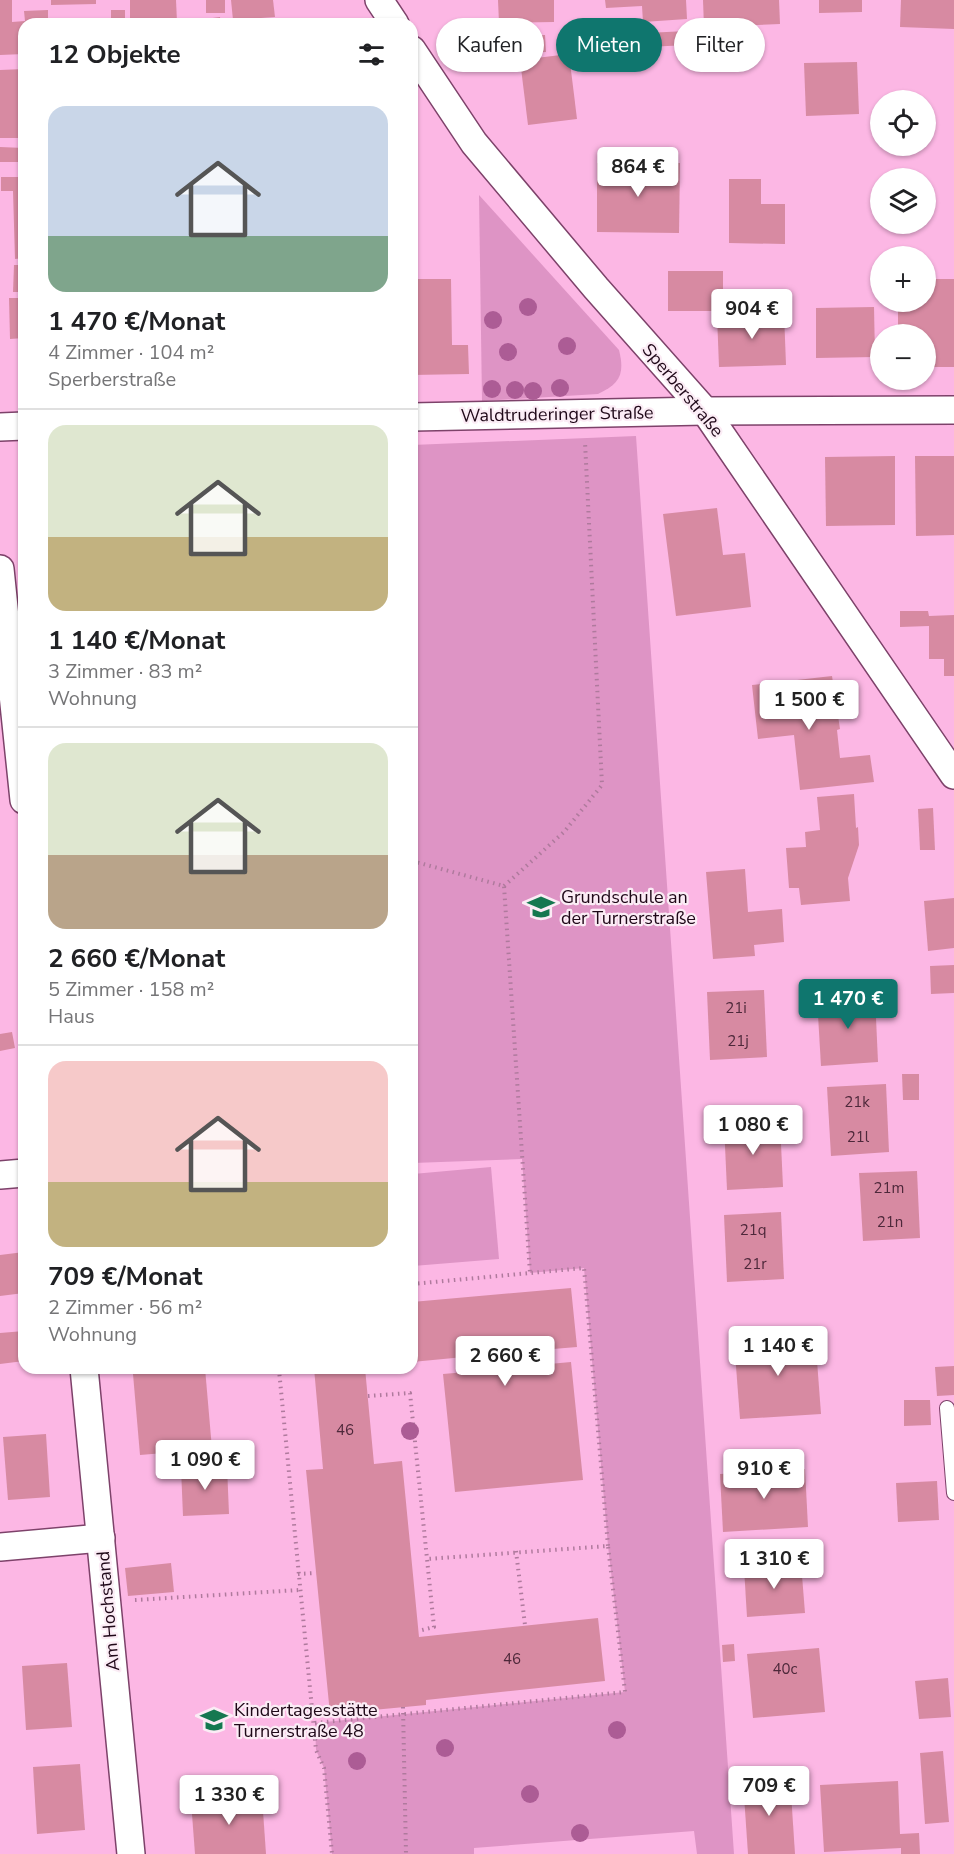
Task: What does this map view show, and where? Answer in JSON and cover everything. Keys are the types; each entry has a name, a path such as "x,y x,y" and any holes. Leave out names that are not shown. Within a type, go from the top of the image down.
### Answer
{"street":[{"path":"379,0 391,18"},
{"name":"Sperberstraße","path":"418,59 474,143 596,288 705,411 954,775"},
{"name":"Waldtruderinger Straße","path":"418,417 705,411 954,410"},
{"path":"0,427 18,426"},
{"path":"0,569 5,667 18,758"},
{"path":"0,1175 18,1174"},
{"name":"Am Hochstand","path":"85,1374 132,1854"},
{"path":"0,1547 102,1538"}],"lane":[{"path":"947,1408 954,1493"}],"path":[{"path":"504,886 564,832 602,785 584,436"},
{"path":"418,863 504,886"},
{"path":"504,886 530,1273"},
{"path":"315,1724 625,1692 608,1546 584,1268 418,1283"},
{"path":"279,1374 316,1750 324,1768 332,1854"},
{"path":"368,1396 410,1393 434,1627 418,1631"},
{"path":"427,1559 608,1546"},
{"path":"516,1551 525,1625"},
{"path":"298,1574 316,1573"},
{"path":"108,1602 299,1590"},
{"path":"403,1707 406,1854"}],"shaded area":[{"path":"479,195 619,350 621,372 611,386 598,394 482,401"},
{"name":"Grundschule an der Turnerstraße","path":"636,436 734,1854 697,1854 694,1831 474,1848 474,1854 332,1854 324,1768 316,1750 315,1723 625,1692 608,1546 584,1268 530,1273 522,1159 418,1163 418,445"},
{"path":"491,1167 499,1259 418,1266 418,1174"}],"building":[{"path":"0,0 12,0 12,22 18,22 18,54 0,55"},
{"path":"51,0 96,0 96,4 51,5"},
{"path":"130,0 176,0 177,18 130,18"},
{"path":"206,0 225,0 225,13 206,13"},
{"path":"231,0 273,0 275,17 233,18"},
{"path":"498,0 554,0 554,22 544,22 544,18 499,18"},
{"path":"605,0 686,0 687,18 662,21 662,18 643,18 642,6 606,8"},
{"path":"703,0 779,0 780,24 765,25 765,18 704,18"},
{"path":"819,0 862,0 862,12 819,13"},
{"path":"901,0 954,0 954,29 900,27"},
{"path":"48,10 48,18 25,18 24,11"},
{"path":"111,10 125,10 125,18 111,18"},
{"path":"662,32 674,32 674,46 662,46"},
{"path":"545,35 546,52 544,52"},
{"path":"556,56 556,72 571,72 577,119 528,125 521,72 544,72 544,57"},
{"path":"857,62 859,114 806,116 804,63"},
{"path":"18,69 18,138 0,138 0,70"},
{"path":"0,147 18,148 18,162 0,162"},
{"path":"597,163 680,163 679,233 597,232"},
{"path":"1,177 18,177 18,259 15,259 13,191 1,191"},
{"path":"729,179 761,179 761,204 785,204 785,244 729,243"},
{"path":"14,265 18,265 18,292 13,292"},
{"path":"668,271 723,271 723,311 668,311"},
{"path":"418,279 451,279 452,345 468,345 469,374 418,375"},
{"path":"936,279 954,279 954,367 936,367 936,324 898,324 898,312 936,312"},
{"path":"9,298 18,298 18,338 10,339"},
{"path":"870,307 870,312 874,312 874,324 870,324 870,357 816,358 816,308"},
{"path":"784,313 786,365 719,367 717,315"},
{"path":"895,456 895,525 826,526 825,457"},
{"path":"915,456 954,456 954,535 916,536"},
{"path":"717,508 723,555 745,553 751,607 676,616 663,514"},
{"path":"900,611 928,611 929,616 954,615 954,676 944,676 944,659 929,659 929,626 900,627"},
{"path":"832,676 840,729 837,730 840,758 870,755 874,782 800,790 794,735 758,739 752,685"},
{"path":"854,794 859,845 848,878 850,901 801,905 799,888 789,888 786,848 806,847 805,832 820,830 817,797"},
{"path":"933,808 935,850 920,850 918,809"},
{"path":"745,869 748,912 782,909 784,942 754,945 755,956 713,959 706,872"},
{"path":"954,898 954,948 928,951 924,901"},
{"path":"954,965 954,993 931,994 930,966"},
{"path":"764,990 767,1057 710,1060 707,992"},
{"path":"875,996 878,1062 821,1066 817,998"},
{"path":"12,1032 15,1048 0,1051 0,1034"},
{"path":"902,1074 919,1074 919,1100 903,1100"},
{"path":"886,1084 889,1152 831,1156 827,1087"},
{"path":"780,1122 783,1187 727,1190 724,1124"},
{"path":"917,1171 920,1238 863,1241 859,1173"},
{"path":"781,1212 784,1279 727,1282 724,1215"},
{"path":"18,1253 18,1294 0,1296 0,1255"},
{"path":"571,1288 577,1347 504,1353 505,1368 571,1362 583,1480 455,1492 443,1374 466,1372 464,1357 418,1361 418,1301"},
{"path":"18,1332 18,1362 0,1364 0,1333"},
{"path":"815,1334 821,1414 740,1419 734,1340"},
{"path":"954,1366 954,1395 937,1396 935,1367"},
{"path":"133,1374 206,1374 212,1449 140,1455"},
{"path":"315,1374 366,1374 374,1464 402,1461 419,1637 598,1618 605,1681 426,1700 426,1705 330,1714 306,1470 323,1469"},
{"path":"904,1400 930,1400 931,1425 904,1426"},
{"path":"46,1434 50,1497 8,1500 3,1437"},
{"path":"227,1466 229,1514 183,1516 181,1468"},
{"path":"805,1469 808,1527 723,1532 720,1474"},
{"path":"937,1481 939,1520 898,1522 896,1483"},
{"path":"171,1563 174,1592 128,1596 125,1568"},
{"path":"801,1563 805,1613 747,1617 744,1568"},
{"path":"734,1644 735,1661 723,1662 722,1645"},
{"path":"819,1648 825,1712 753,1718 747,1654"},
{"path":"67,1663 72,1727 26,1730 22,1666"},
{"path":"948,1678 951,1717 919,1719 915,1681"},
{"path":"943,1751 949,1822 925,1824 920,1753"},
{"path":"80,1764 85,1830 37,1834 33,1767"},
{"path":"790,1778 795,1854 748,1854 743,1781"},
{"path":"898,1781 900,1834 919,1833 920,1854 901,1854 901,1848 824,1852 820,1785"},
{"path":"262,1797 266,1854 195,1854 191,1801"}],"place":[{"name":"Grundschule an der Turnerstraße","path":"541,907"},
{"name":"Kindertagesstätte Turnerstraße 48","path":"214,1720"}]}
